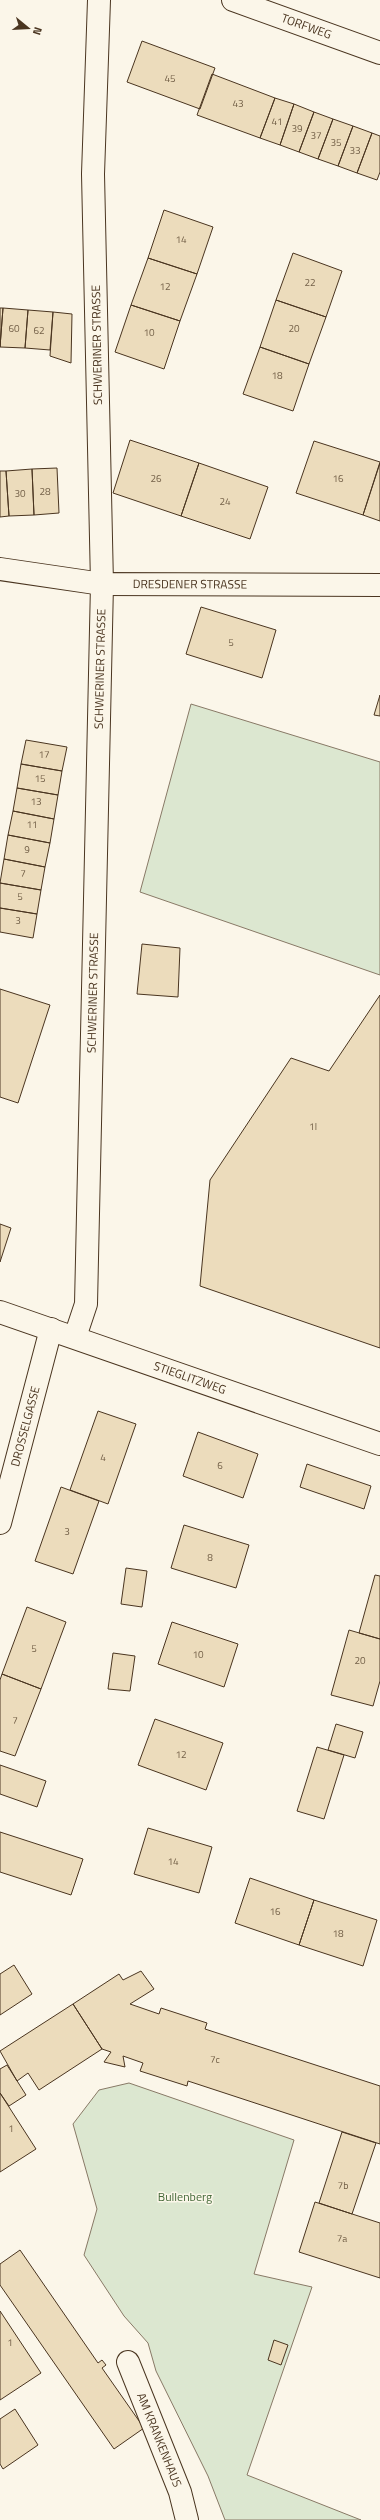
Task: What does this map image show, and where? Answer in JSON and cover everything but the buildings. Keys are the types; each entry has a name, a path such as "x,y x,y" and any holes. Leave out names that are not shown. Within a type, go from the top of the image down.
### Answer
{"street":[{"name":"SCHWERINER STRASSE","path":"75,1337 86,1304 102,584 93,180 99,0"},
{"name":"TORFWEG","path":"234,0 380,53"},
{"name":"DRESDENER STRASSE","path":"0,569 102,584 380,585"},
{"name":"STIEGLITZWEG","path":"0,1312 380,1444"},
{"name":"DROSSELGASSE","path":"0,1523 51,1329"},
{"name":"AM KRANKENHAUS","path":"128,2362 180,2492 187,2520"}],"green space":[{"path":"191,704 380,762 380,975 140,892"},
{"name":"Bullenberg","path":"129,2083 294,2140 254,2274 312,2287 247,2475 361,2520 225,2520 208,2476 156,2371 148,2343 124,2316 84,2255 97,2209 73,2124 99,2090"}]}
